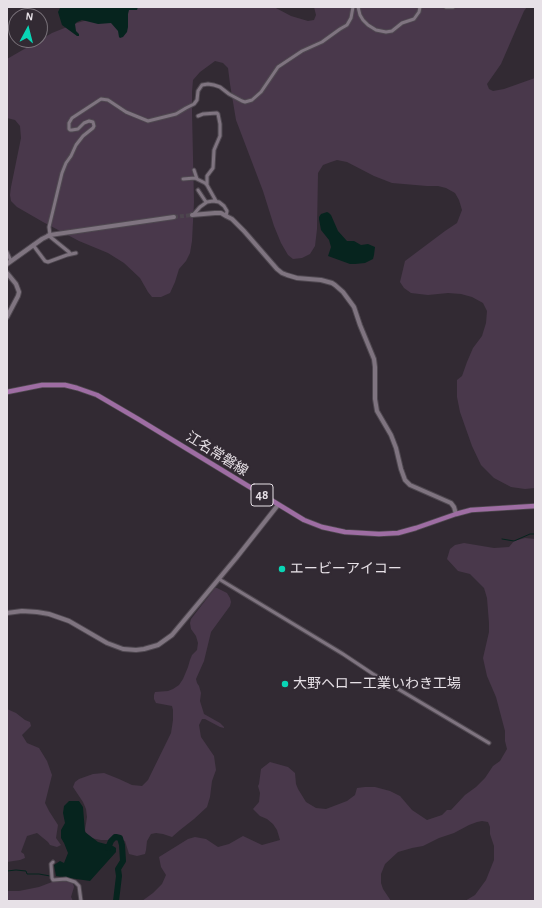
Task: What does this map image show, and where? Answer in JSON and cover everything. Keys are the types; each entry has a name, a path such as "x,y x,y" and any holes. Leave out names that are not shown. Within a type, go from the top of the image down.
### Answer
{"main road":[{"name":"江名常磐線","path":"7,392 42,385 65,385 97,395 304,520 322,527 345,532 379,534 406,532 471,510 535,506"}],"street":[{"path":"70,254 49,235 49,227 62,173 66,163 79,140 94,126 93,122 89,121 84,123 78,129 70,130 69,123 72,118 101,99 108,100 126,112 148,121 176,114 194,104 197,100 198,91 200,88 208,84 220,87 242,101 245,102 252,100 261,92 278,67 302,51 322,42 347,25 351,18 353,7"},
{"path":"358,7 360,15 368,25 376,30 386,32 392,31 402,23 414,19 419,12 420,7"},
{"path":"446,7 453,7"},
{"path":"198,116 217,111 219,117 220,133 214,150 213,168 207,178 208,185 216,201 226,209 226,216"},
{"path":"194,170 197,179"},
{"path":"183,179 197,179 208,185"},
{"path":"198,190 206,202"},
{"path":"193,214 206,202 216,201"},
{"path":"193,214 221,213 232,219 282,273 297,278 321,280 332,283 343,292 354,307 374,359 377,411 391,435 405,480 410,485 451,503 456,514"},
{"path":"7,264 49,235 174,217"},
{"path":"33,245 45,261 48,262 76,253"},
{"path":"7,252 11,260"},
{"path":"7,273 19,292 7,317"},
{"path":"7,613 22,611 49,614 69,621 96,637 117,647 129,650 144,649 158,645 172,635 278,505"},
{"path":"219,579 343,654 373,674 489,743"},
{"path":"53,862 51,864 53,880 66,879 75,882 79,886 81,901"}],"shaded area":[{"path":"132,7 274,7 291,16 308,21 314,20 316,15 314,7 527,7 501,64 487,84 489,89 493,91 504,89 535,78 535,488 525,489 511,487 494,478 481,465 472,446 460,412 457,397 457,380 462,376 473,348 482,336 486,323 487,311 483,303 472,297 461,294 448,293 428,295 411,293 404,288 400,282 405,261 457,223 462,210 455,193 438,186 392,183 374,176 347,162 337,160 323,165 318,173 317,229 315,246 310,254 302,258 293,259 288,255 281,243 274,226 263,191 236,120 228,68 223,63 215,61 200,72 193,80 192,112 194,202 192,241 190,253 186,261 179,269 170,293 161,297 152,297 140,278 124,263 108,253 79,241 43,222 17,207 11,201 11,187 21,138 20,126 15,120 7,118 7,59 26,48 48,48 48,35 77,23"},
{"path":"138,7 137,10 129,10 127,32 120,38 118,31 111,23 98,24 82,20 75,24 76,31 79,34 79,36 77,36 62,25 58,12 60,8"},
{"path":"327,212 331,215 338,231 347,241 354,241 361,245 368,244 375,247 373,259 365,263 350,264 328,256 331,247 329,240 321,230 319,219 321,214"},
{"path":"525,538 535,539 535,901 465,901 475,895 486,880 494,860 494,846 490,834 490,827 488,822 482,821 469,825 423,846 398,852 385,864 381,874 383,889 391,901 142,901 162,884 166,875 161,867 159,857 188,839 195,837 206,839 218,847 229,844 243,836 262,845 280,840 277,830 273,824 260,816 253,809 259,802 260,793 258,786 261,769 270,762 288,767 295,773 298,789 306,802 316,808 326,809 347,801 355,795 357,788 375,787 390,791 400,796 412,810 427,820 442,815 447,810 451,810 465,795 476,787 485,778 493,766 500,761 507,749 505,731 496,697 487,676 483,658 489,632 487,598 484,588 470,574 458,571 447,559 450,549 455,545 464,543 494,548 509,547 514,541"},
{"path":"215,588 227,593 231,602 230,606 211,632 204,661 196,679 201,693 200,701 204,714 224,727 220,727 205,719 202,719 199,725 201,737 214,756 216,770 212,781 207,807 172,837 156,833 151,834 147,841 145,854 137,856 129,854 125,841 118,838 101,840 91,838 87,835 85,830 87,817 86,809 73,787 75,782 79,779 93,774 104,773 132,785 142,786 148,780 171,733 173,720 172,706 156,703 154,699 155,692 173,689 179,685 183,679 192,655 197,650 198,643 196,636 191,629 191,619"},
{"path":"7,709 30,722 31,726 22,735 27,743 39,748 47,761 52,775 45,803 58,825 56,838 61,845 57,847 50,845 37,833 27,836 21,852 24,854 25,858 7,862"},
{"path":"69,801 79,801 83,807 85,832 98,842 116,848 116,852 90,881 56,876 54,865 60,861 64,863 68,853 61,838 61,830 65,823 63,813 64,806"},
{"path":"65,877 73,883 74,887 71,897 73,901 7,901 7,891 19,891 39,887"}],"waterway":[{"path":"502,539 514,541 530,534 535,534"},
{"path":"108,848 111,841 115,837 120,838 123,861 118,869 119,876 116,901"},
{"path":"7,871 26,871 27,874 50,876"}],"tunnel":[{"path":"174,217 192,215"}],"place":[{"name":"エービーアイコー","path":"282,569"},
{"name":"大野ヘロー工業いわき工場","path":"285,684"}]}
